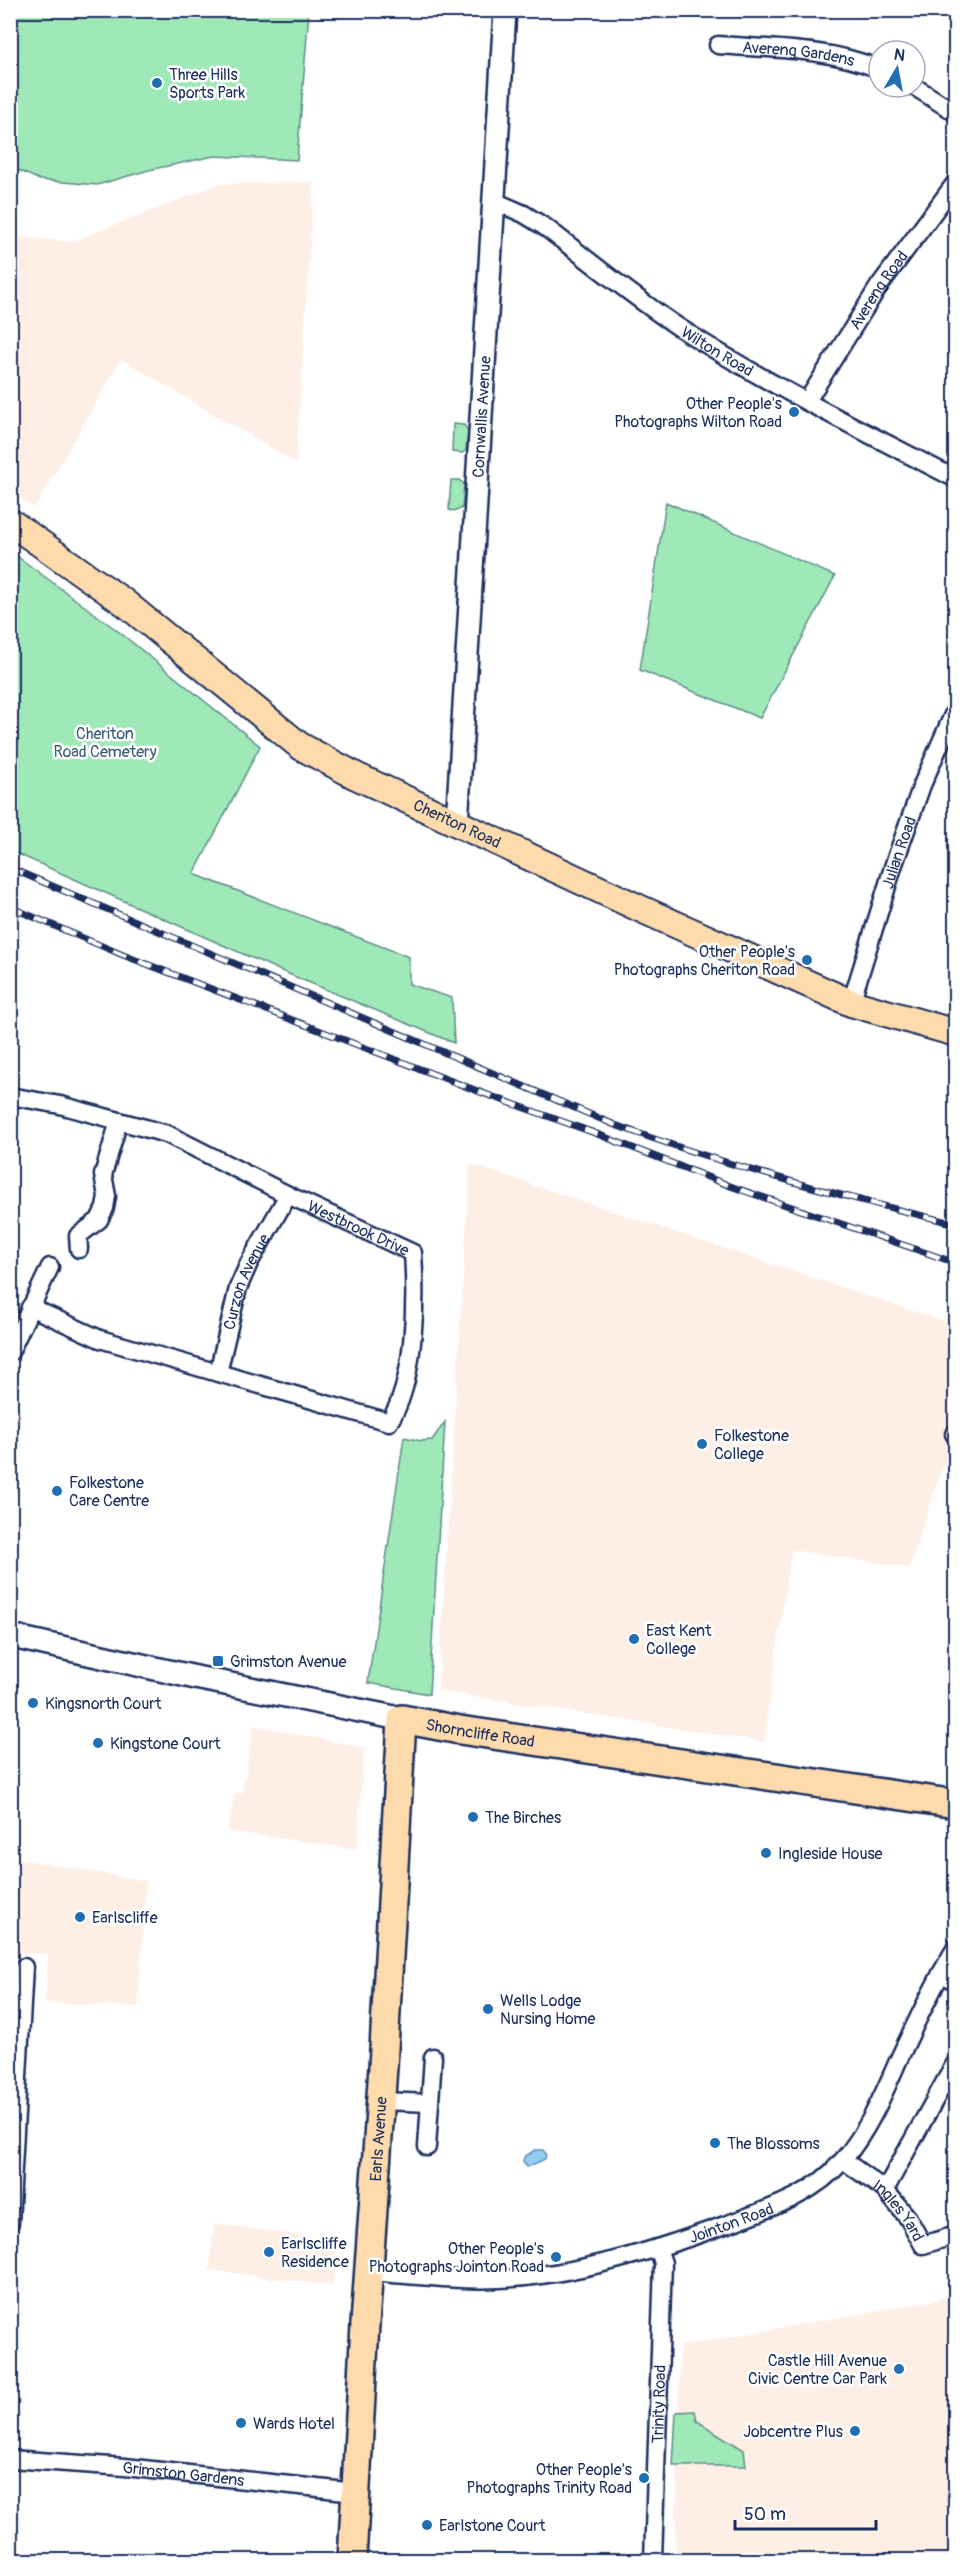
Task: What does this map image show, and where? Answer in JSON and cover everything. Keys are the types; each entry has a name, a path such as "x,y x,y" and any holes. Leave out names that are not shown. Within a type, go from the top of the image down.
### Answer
{"highway":[{"name":"Shorncliffe Road","path":"402,1719 460,1730 956,1804"},
{"name":"Earls Avenue","path":"352,2560 402,1719"}],"main road":[{"name":"Cheriton Road","path":"10,522 125,603 300,746 356,776 457,824 851,1003 956,1033"},
{"name":"Shorncliffe Road","path":"10,1636 402,1719"}],"street":[{"name":"Cornwallis Avenue","path":"457,824 505,10"},
{"name":"Avereng Gardens","path":"717,45 815,53 867,66"},
{"path":"927,95 956,113"},
{"name":"Avereng Road","path":"807,401 879,286 956,182"},
{"name":"Wilton Road","path":"494,201 524,214 545,227 679,327 807,401 956,480"},
{"name":"Julian Road","path":"851,1003 894,864 922,785 956,708"},
{"name":"Westbrook Drive","path":"10,1096 60,1105 167,1134 288,1195 413,1253 415,1277 412,1346 396,1412 389,1422 100,1339 30,1307"},
{"path":"80,1249 78,1236 99,1220 105,1208 107,1196 103,1175 119,1121"},
{"name":"Curzon Avenue","path":"218,1373 238,1288 249,1263 288,1195"},
{"path":"10,1352 50,1267"},
{"name":"Jointon Road","path":"369,2272 454,2279 501,2279 592,2265 658,2248 778,2205 808,2190 827,2177 862,2135 940,1973 956,1947"},
{"path":"10,2223 16,2006 24,1967"},
{"path":"940,1973 956,1982"},
{"path":"427,2146 433,2057"},
{"path":"885,2190 954,2065"},
{"path":"381,2101 430,2103"},
{"name":"Ingles Yard","path":"843,2160 885,2190 908,2218 923,2245 956,2235"},
{"name":"Trinity Road","path":"653,2560 663,2263 658,2248"},
{"name":"Grimston Gardens","path":"10,2458 125,2467 356,2492"}],"shaded area":[{"path":"314,182 296,463 121,359 35,508 11,492 11,236 71,242 219,184"},
{"name":"Folkestone College","path":"470,1164 955,1325 955,1430 909,1568 791,1550 764,1742 438,1691"},
{"path":"254,1725 364,1748 357,1849 227,1831 235,1793 242,1794"},
{"name":"Earlscliffe","path":"20,1859 146,1881 138,2007 45,2003 48,1954 13,1953"},
{"path":"214,2224 337,2240 333,2286 209,2270"},
{"path":"947,2298 956,2308 955,2560 675,2560 680,2346"}],"green space":[{"name":"Three Hills Sports Park","path":"10,11 309,11 297,160 214,156 149,170 97,185 40,180 11,167"},
{"path":"453,424 464,425 468,430 466,450 462,453 452,452"},
{"path":"451,480 459,480 464,484 462,508 456,511 449,510"},
{"path":"666,502 835,576 760,718 640,670"},
{"name":"Cheriton Road Cemetery","path":"10,551 118,631 260,746 194,874 409,957 409,984 452,998 454,1043 279,970 11,851"},
{"path":"445,1422 429,1694 368,1683 404,1437 421,1441 432,1440"},
{"path":"695,2411 697,2421 744,2450 746,2466 673,2466 676,2412"}],"water":[{"path":"535,2150 543,2150 546,2154 545,2159 527,2167 523,2161 524,2157"}],"railway":[{"path":"10,868 615,1125 699,1154 784,1179 956,1224"},
{"path":"10,907 123,955 488,1095 592,1132 733,1187 956,1263"}],"place":[{"name":"Three Hills Sports Park","path":"157,83"},
{"name":"Other People's Photographs Wilton Road","path":"794,412"},
{"name":"Other People's Photographs Cheriton Road","path":"807,960"},
{"name":"Folkestone College","path":"702,1444"},
{"name":"Folkestone Care Centre","path":"57,1491"},
{"name":"East Kent College","path":"634,1639"},
{"name":"Grimston Avenue","path":"218,1661"},
{"name":"Kingsnorth Court","path":"33,1703"},
{"name":"Kingstone Court","path":"98,1743"},
{"name":"The Birches","path":"473,1817"},
{"name":"Ingleside House","path":"766,1853"},
{"name":"Earlscliffe","path":"80,1917"},
{"name":"Wells Lodge Nursing Home","path":"488,2009"},
{"name":"The Blossoms","path":"715,2143"},
{"name":"Earlscliffe Residence","path":"269,2252"},
{"name":"Other People's Photographs Jointon Road","path":"556,2257"},
{"name":"Castle Hill Avenue Civic Centre Car Park","path":"899,2369"},
{"name":"Wards Hotel","path":"241,2423"},
{"name":"Jobcentre Plus","path":"855,2431"},
{"name":"Other People's Photographs Trinity Road","path":"644,2478"},
{"name":"Earlstone Court","path":"427,2525"}]}
